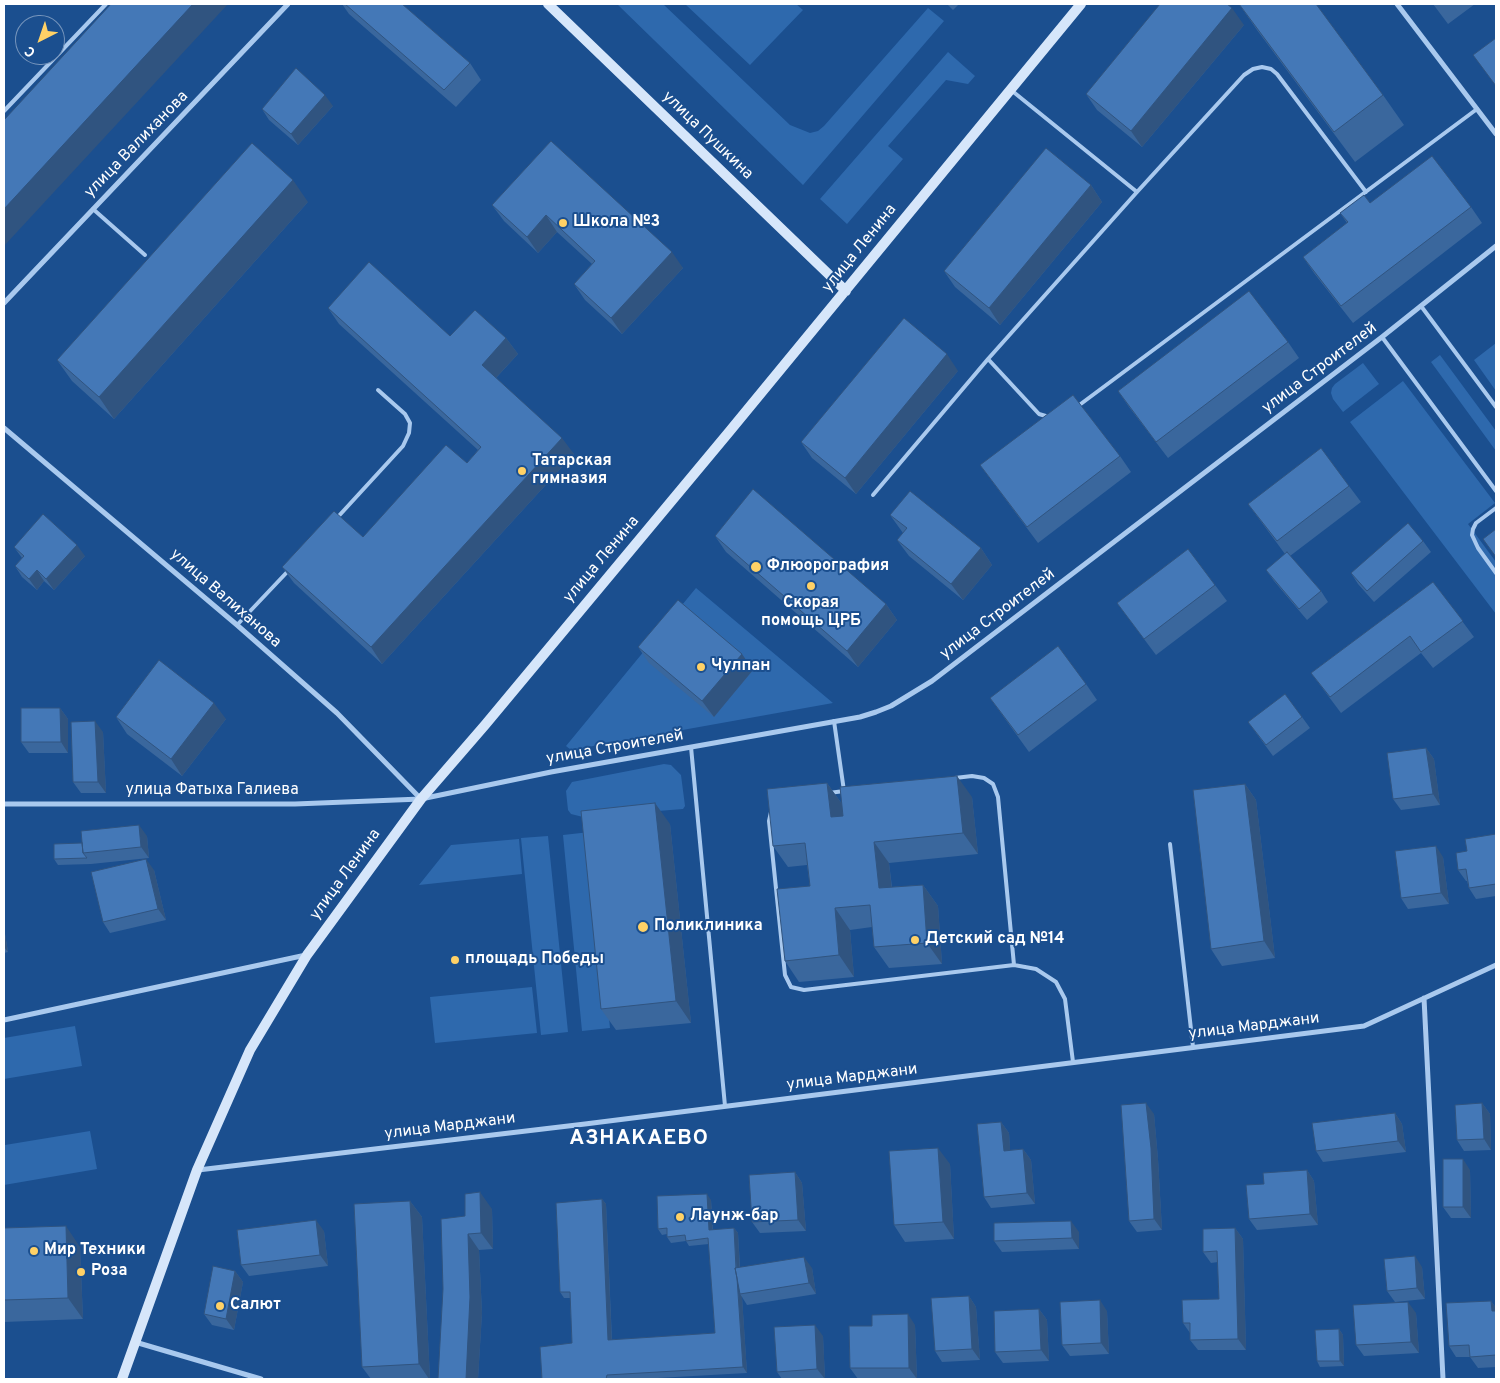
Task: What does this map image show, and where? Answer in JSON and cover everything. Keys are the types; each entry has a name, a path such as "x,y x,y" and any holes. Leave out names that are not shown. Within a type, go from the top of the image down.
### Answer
{"main road":[{"name":"улица Пушкина","path":"548,4 846,291"},
{"name":"улица Ленина","path":"122,1379 197,1170 250,1050 307,955 421,799 485,725 846,291 1081,4"}],"street":[{"name":"улица Валиханова","path":"4,303 288,4"},
{"path":"1397,4 1496,134"},
{"name":"улица Строителей","path":"421,799 551,772 860,717 891,706 932,681 1382,337 1496,246"},
{"name":"улица Валиханова","path":"4,428 237,625 337,713 421,799"},
{"name":"улица Фатыха Галиева","path":"4,804 301,804 421,799"},
{"path":"4,1020 307,955"},
{"name":"улица Марджани","path":"197,1170 1364,1026 1496,965"},
{"path":"1424,998 1443,1379"},
{"path":"135,1342 260,1379"}],"lane":[{"path":"4,111 106,4"},
{"path":"873,495 988,360 1137,192 1244,75 1253,69 1262,67 1271,69 1277,74 1366,192"},
{"path":"1010,90 1137,192"},
{"path":"1071,410 1477,109"},
{"path":"93,209 144,256"},
{"path":"1421,306 1496,407"},
{"path":"1382,337 1496,491"},
{"path":"988,360 1039,414 1047,418 1056,417"},
{"path":"331,525 403,446 410,433 410,423 405,414 378,390"},
{"path":"1496,508 1476,523 1472,535 1478,548 1496,572"},
{"path":"237,625 291,568"},
{"path":"834,721 844,791"},
{"path":"691,747 725,1106"},
{"path":"952,778 972,776 984,778 993,784 998,797 1014,965"},
{"path":"825,793 854,790"},
{"path":"774,808 769,822 785,975 791,987 804,990 1014,965 1036,970 1056,982 1065,999 1073,1062"},
{"path":"1170,844 1193,1048"}],"shaded area":[{"path":"617,4 663,4 790,125 810,133 818,131 824,126 928,8 944,21 803,185"},
{"path":"685,4 796,4 803,10 750,65"},
{"path":"948,52 975,76 968,84 946,80 888,146 903,159 847,224 820,199"},
{"path":"1496,343 1496,391 1474,360"},
{"path":"1440,355 1496,431 1496,451 1431,362"},
{"path":"1363,363 1379,384 1343,412 1333,399 1332,388"},
{"path":"1403,381 1495,503 1468,524 1496,562 1496,614 1350,422"},
{"path":"696,588 833,703 571,750 566,746"},
{"path":"664,764 671,765 681,775 685,806 683,809 583,817 571,814 568,810 566,791 572,782"},
{"path":"590,832 610,1028 582,1031 563,835"},
{"path":"548,836 568,1032 541,1035 521,838"},
{"path":"519,839 522,874 419,885 451,845"},
{"path":"532,987 537,1033 435,1043 430,997"},
{"path":"75,1026 82,1066 4,1079 4,1038"},
{"path":"90,1131 97,1169 4,1185 4,1142 5,1145"}],"building":[{"path":"111,4 193,4 4,209 4,120 55,65 65,65 65,54"},
{"path":"345,4 402,4 470,63 444,90"},
{"path":"1160,4 1227,4 1232,8 1131,131 1086,94"},
{"path":"1239,4 1316,4 1383,95 1334,132"},
{"path":"1496,38 1496,86 1473,55"},
{"path":"296,68 325,95 291,134 262,109"},
{"path":"551,141 672,252 611,318 574,284 595,261 546,215 527,237 492,205"},
{"path":"252,143 293,180 99,397 57,360"},
{"path":"1046,148 1091,185 989,308 944,271"},
{"path":"1432,156 1471,207 1341,306 1303,257 1348,222 1340,213 1364,195 1370,203"},
{"name":"Татарская гимназия","path":"369,262 450,336 475,310 506,338 482,365 562,438 371,647 282,567 334,511 363,537 446,445 467,463 481,447 328,308"},
{"path":"1249,291 1288,342 1156,442 1118,391"},
{"path":"904,318 947,354 845,478 801,442"},
{"path":"1073,395 1120,456 1027,527 980,465"},
{"path":"1321,448 1349,486 1277,541 1248,504"},
{"name":"Скорая помощь ЦРБ","path":"753,489 886,604 847,651 715,536"},
{"path":"910,491 981,548 951,584 897,540 907,528 890,515"},
{"path":"43,514 77,545 46,579 37,570 29,579 15,566 24,556 14,547"},
{"path":"1408,523 1423,541 1367,591 1351,573"},
{"path":"1496,529 1496,557 1483,539"},
{"path":"1188,549 1215,585 1144,639 1117,603"},
{"path":"1287,552 1321,591 1299,609 1266,570"},
{"path":"1433,582 1463,621 1421,652 1410,636 1330,697 1311,673"},
{"name":"Чулпан","path":"678,600 742,654 702,701 638,647"},
{"path":"1058,646 1086,684 1018,735 990,698"},
{"path":"159,660 214,703 171,759 116,717"},
{"path":"1285,694 1302,717 1266,745 1248,722"},
{"path":"21,708 60,708 61,742 21,742"},
{"path":"95,721 98,782 73,782 71,722"},
{"path":"1426,748 1433,794 1393,799 1387,753"},
{"path":"957,776 963,833 874,842 879,888 923,885 927,943 874,947 870,905 835,908 839,955 785,961 777,889 810,886 805,843 773,846 767,789 827,783 831,817 843,816 840,787"},
{"path":"1245,784 1264,941 1211,949 1193,790"},
{"name":"Поликлиника","path":"655,803 676,1001 601,1009 581,811"},
{"path":"139,825 141,847 83,853 81,831"},
{"path":"1496,834 1496,884 1469,888 1466,869 1458,870 1456,853 1467,851 1465,839"},
{"path":"82,843 83,853 87,858 54,859 54,844"},
{"path":"1436,846 1441,893 1401,898 1395,851"},
{"path":"146,859 158,909 103,922 91,872"},
{"path":"1146,1103 1151,1148 1154,1219 1129,1221 1121,1105"},
{"path":"1482,1103 1484,1139 1457,1140 1455,1105"},
{"path":"1395,1113 1398,1141 1316,1151 1312,1123"},
{"path":"1001,1122 1004,1151 1023,1149 1027,1193 984,1197 977,1124"},
{"path":"938,1148 943,1222 894,1225 889,1151"},
{"path":"1443,1159 1463,1159 1463,1207 1443,1207"},
{"path":"1307,1170 1310,1214 1249,1219 1246,1185 1264,1184 1263,1173"},
{"path":"795,1172 798,1220 752,1222 749,1175"},
{"path":"480,1192 481,1233 468,1234 470,1297 466,1379 438,1379 443,1289 441,1219 465,1216 465,1194"},
{"path":"707,1194 709,1230 734,1228 735,1268 743,1367 607,1375 606,1379 542,1379 540,1347 572,1343 570,1292 560,1292 556,1203 602,1199 608,1340 715,1333 708,1238 686,1241 685,1235 667,1237 667,1228 658,1229 657,1196"},
{"path":"410,1201 419,1364 362,1367 354,1204"},
{"path":"316,1220 320,1255 241,1265 237,1230"},
{"path":"1071,1221 1072,1238 994,1241 994,1223"},
{"path":"66,1226 68,1298 4,1300 4,1228"},
{"path":"1235,1228 1238,1339 1190,1340 1190,1323 1183,1323 1182,1300 1219,1299 1217,1251 1203,1252 1203,1229"},
{"path":"1415,1256 1417,1288 1387,1291 1384,1259"},
{"path":"804,1257 809,1283 740,1294 735,1268"},
{"path":"213,1266 235,1271 226,1319 204,1314"},
{"path":"969,1296 972,1349 935,1351 931,1298"},
{"path":"1100,1300 1101,1343 1062,1345 1060,1302"},
{"path":"1491,1301 1492,1311 1496,1311 1496,1355 1470,1357 1469,1345 1449,1346 1446,1303"},
{"path":"1408,1302 1411,1342 1356,1345 1353,1305"},
{"path":"1039,1309 1041,1350 995,1352 994,1311"},
{"path":"908,1314 909,1368 850,1368 849,1326 872,1326 872,1315"},
{"path":"815,1325 817,1369 777,1372 774,1327"},
{"path":"1339,1329 1340,1361 1317,1361 1315,1330"}],"place":[{"name":"Школа №3","path":"563,223"},
{"name":"Татарская гимназия","path":"522,471"},
{"name":"Флюорография","path":"756,567"},
{"name":"Скорая помощь ЦРБ","path":"811,586"},
{"name":"Чулпан","path":"701,667"},
{"name":"Поликлиника","path":"643,927"},
{"name":"Детский сад №14","path":"915,940"},
{"name":"площадь Победы","path":"455,960"},
{"name":"Лаунж-бар","path":"680,1217"},
{"name":"Мир Техники","path":"34,1251"},
{"name":"Роза","path":"81,1272"},
{"name":"Салют","path":"220,1306"}],"district":[{"name":"АЗНАКАЕВО","path":"639,1140"}]}
